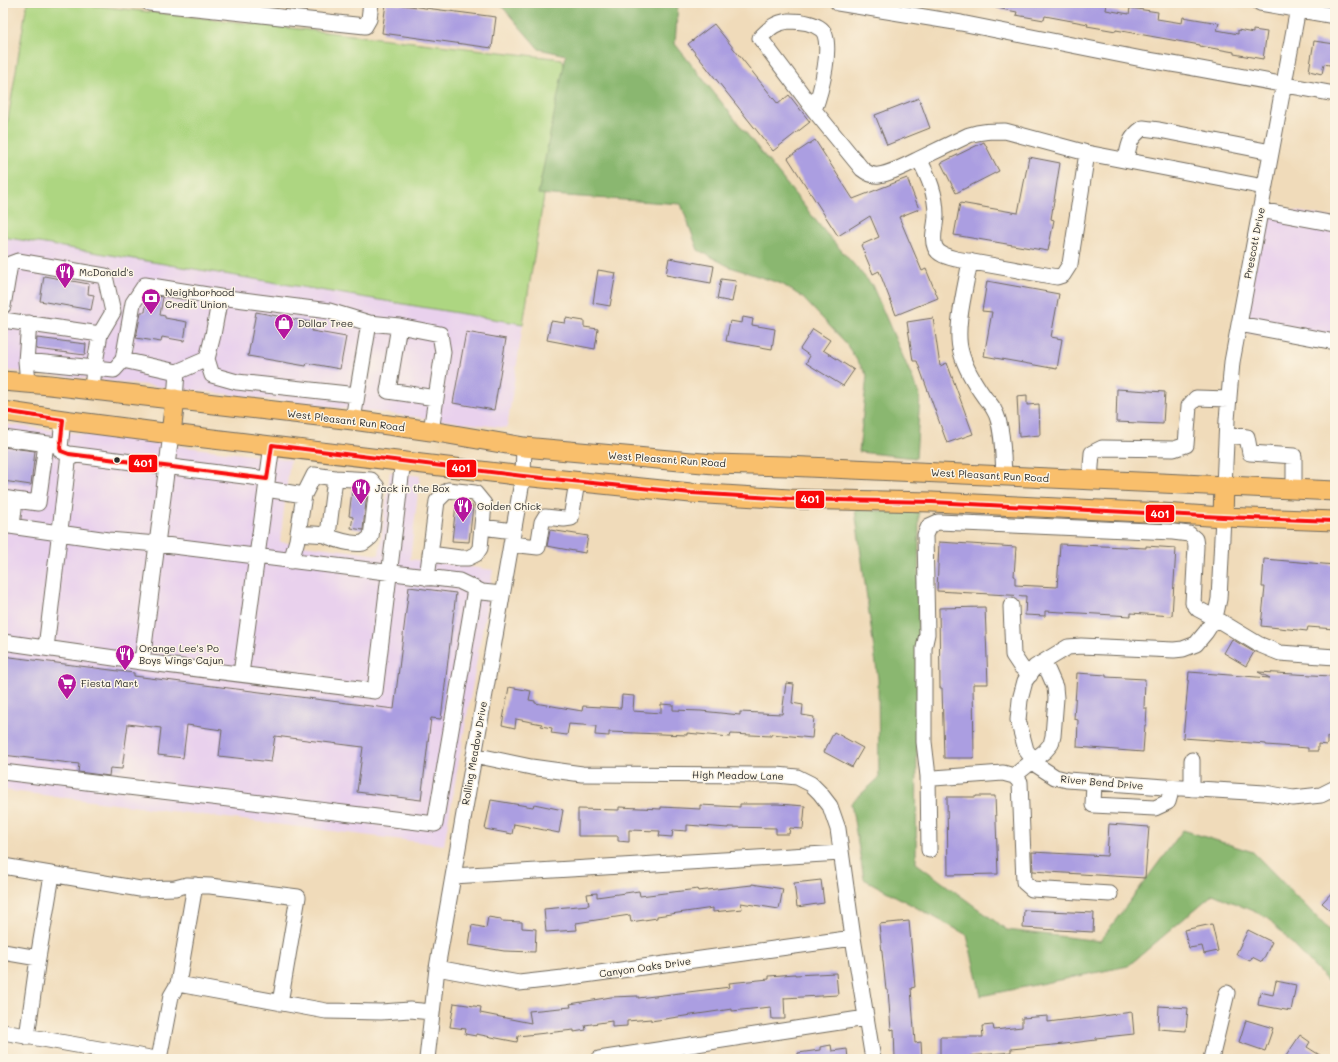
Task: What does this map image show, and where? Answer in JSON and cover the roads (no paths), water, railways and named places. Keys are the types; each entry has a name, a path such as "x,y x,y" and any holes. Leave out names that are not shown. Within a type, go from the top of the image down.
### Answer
{"main road":[{"name":"West Pleasant Run Road","path":"3,382 28,382 352,420 431,431 524,447 714,464 1335,491"},
{"path":"171,434 174,399"},
{"path":"3,411 171,434 403,460 523,476 699,494 790,499 1164,513 1223,518 1335,521"},
{"path":"1003,506 1004,476"},
{"path":"1223,518 1224,486"}],"street":[{"path":"149,3 365,26 369,19 371,3"},
{"path":"838,3 962,23 1142,59 1335,94"},
{"path":"1260,3 1299,6 1335,16"},
{"name":"Prescott Drive","path":"1224,486 1232,362 1299,6"},
{"path":"814,110 823,77 828,45 826,36 822,30 806,22 789,21 778,23 772,26 760,38 814,110 862,169 872,175 887,173 969,135 993,131 1005,132 1087,153 1264,187"},
{"path":"1126,160 1130,143 1134,135 1143,128 1271,152"},
{"path":"919,159 933,186 936,201 933,241 935,248 940,253 946,256 970,261 1057,277 1063,275 1070,264 1087,153"},
{"path":"1260,210 1335,224"},
{"path":"3,306 7,264 18,261 105,276 113,312 100,334 92,390"},
{"path":"970,261 958,328 960,351 976,385 995,410 1002,438 1004,476"},
{"path":"26,360 114,370 124,360 133,303 145,285 220,297 329,311 369,323 399,326 440,334 443,352 431,431"},
{"path":"220,297 207,359 212,375 237,382 357,395"},
{"path":"3,320 100,334"},
{"path":"352,420 369,323"},
{"path":"28,324 26,360 28,382"},
{"path":"1239,324 1335,342"},
{"path":"399,326 388,391 436,398"},
{"path":"124,360 177,372 207,359"},
{"path":"174,399 177,372"},
{"path":"1090,480 1092,453 1102,448 1174,449 1186,444 1189,406 1196,398 1229,399"},
{"path":"63,420 58,448 38,503 9,499 7,526 108,540 157,544 390,574 459,581 482,592 502,594"},
{"path":"142,662 171,434"},
{"path":"1227,435 1247,437 1250,453 1294,456 1294,489"},
{"path":"3,438 266,484 304,495"},
{"path":"241,674 272,445"},
{"name":"Rolling Meadow Drive","path":"427,1059 437,968 523,476 524,447"},
{"path":"46,648 60,534 58,448"},
{"path":"3,642 142,662 375,691 403,460"},
{"path":"291,561 298,533 304,495 314,475 371,480 377,487 371,537 364,542 338,541 327,536 298,533"},
{"path":"327,536 335,478"},
{"path":"482,527 538,547 542,522 545,517 564,519 571,518 578,482"},
{"path":"427,578 430,554 437,501 448,490 475,493 484,504 480,548 476,554 468,558 430,554"},
{"path":"1035,670 1068,647 1080,646 1154,650 1183,649 1196,644 1215,618 1220,599 1223,518"},
{"path":"929,850 928,776 924,742 924,648 927,634 925,535 930,526 938,522 1173,532 1189,534 1196,539 1193,603 1198,609 1258,644 1280,653 1335,657"},
{"path":"435,824 474,589"},
{"path":"1011,606 1013,655 1020,667 1048,671 1055,687 1056,698 1051,744 1045,751 1014,776"},
{"name":"River Bend Drive","path":"1035,670 1025,681 1020,700 1018,720 1026,750 1038,766 1055,778 1172,788 1265,793 1294,798 1321,795 1335,788"},
{"name":"High Meadow Lane","path":"474,755 531,767 582,774 776,774 797,777 811,784 830,806 838,830 853,938 873,1059"},
{"path":"1192,760 1192,789"},
{"path":"3,772 461,828"},
{"path":"928,776 934,778 1003,773 1014,776 1020,782 1024,882 1032,889 1110,894"},
{"path":"1094,782 1093,805 1155,808 1168,802 1172,788"},
{"path":"453,876 841,853"},
{"path":"3,866 140,889 195,885 298,896 280,1003"},
{"path":"27,1037 52,875"},
{"path":"159,1059 172,996 178,984 195,885"},
{"name":"Canyon Oaks Drive","path":"437,968 518,983 853,938"},
{"path":"3,952 38,958"},
{"path":"178,984 326,1011 381,1012 410,1010 432,1012"},
{"path":"1211,1059 1227,993"},
{"path":"599,1059 866,1018"},
{"path":"3,1032 156,1059"}],"place":[{"name":"McDonald's","path":"65,289"},
{"name":"Neighborhood Credit Union","path":"151,315"},
{"name":"Dollar Tree","path":"284,340"},
{"name":"Jack in the Box","path":"361,505"},
{"name":"Golden Chick","path":"463,523"},
{"name":"Orange Lee's Po Boys Wings Cajun","path":"125,671"},
{"name":"Fiesta Mart","path":"67,700"}]}
